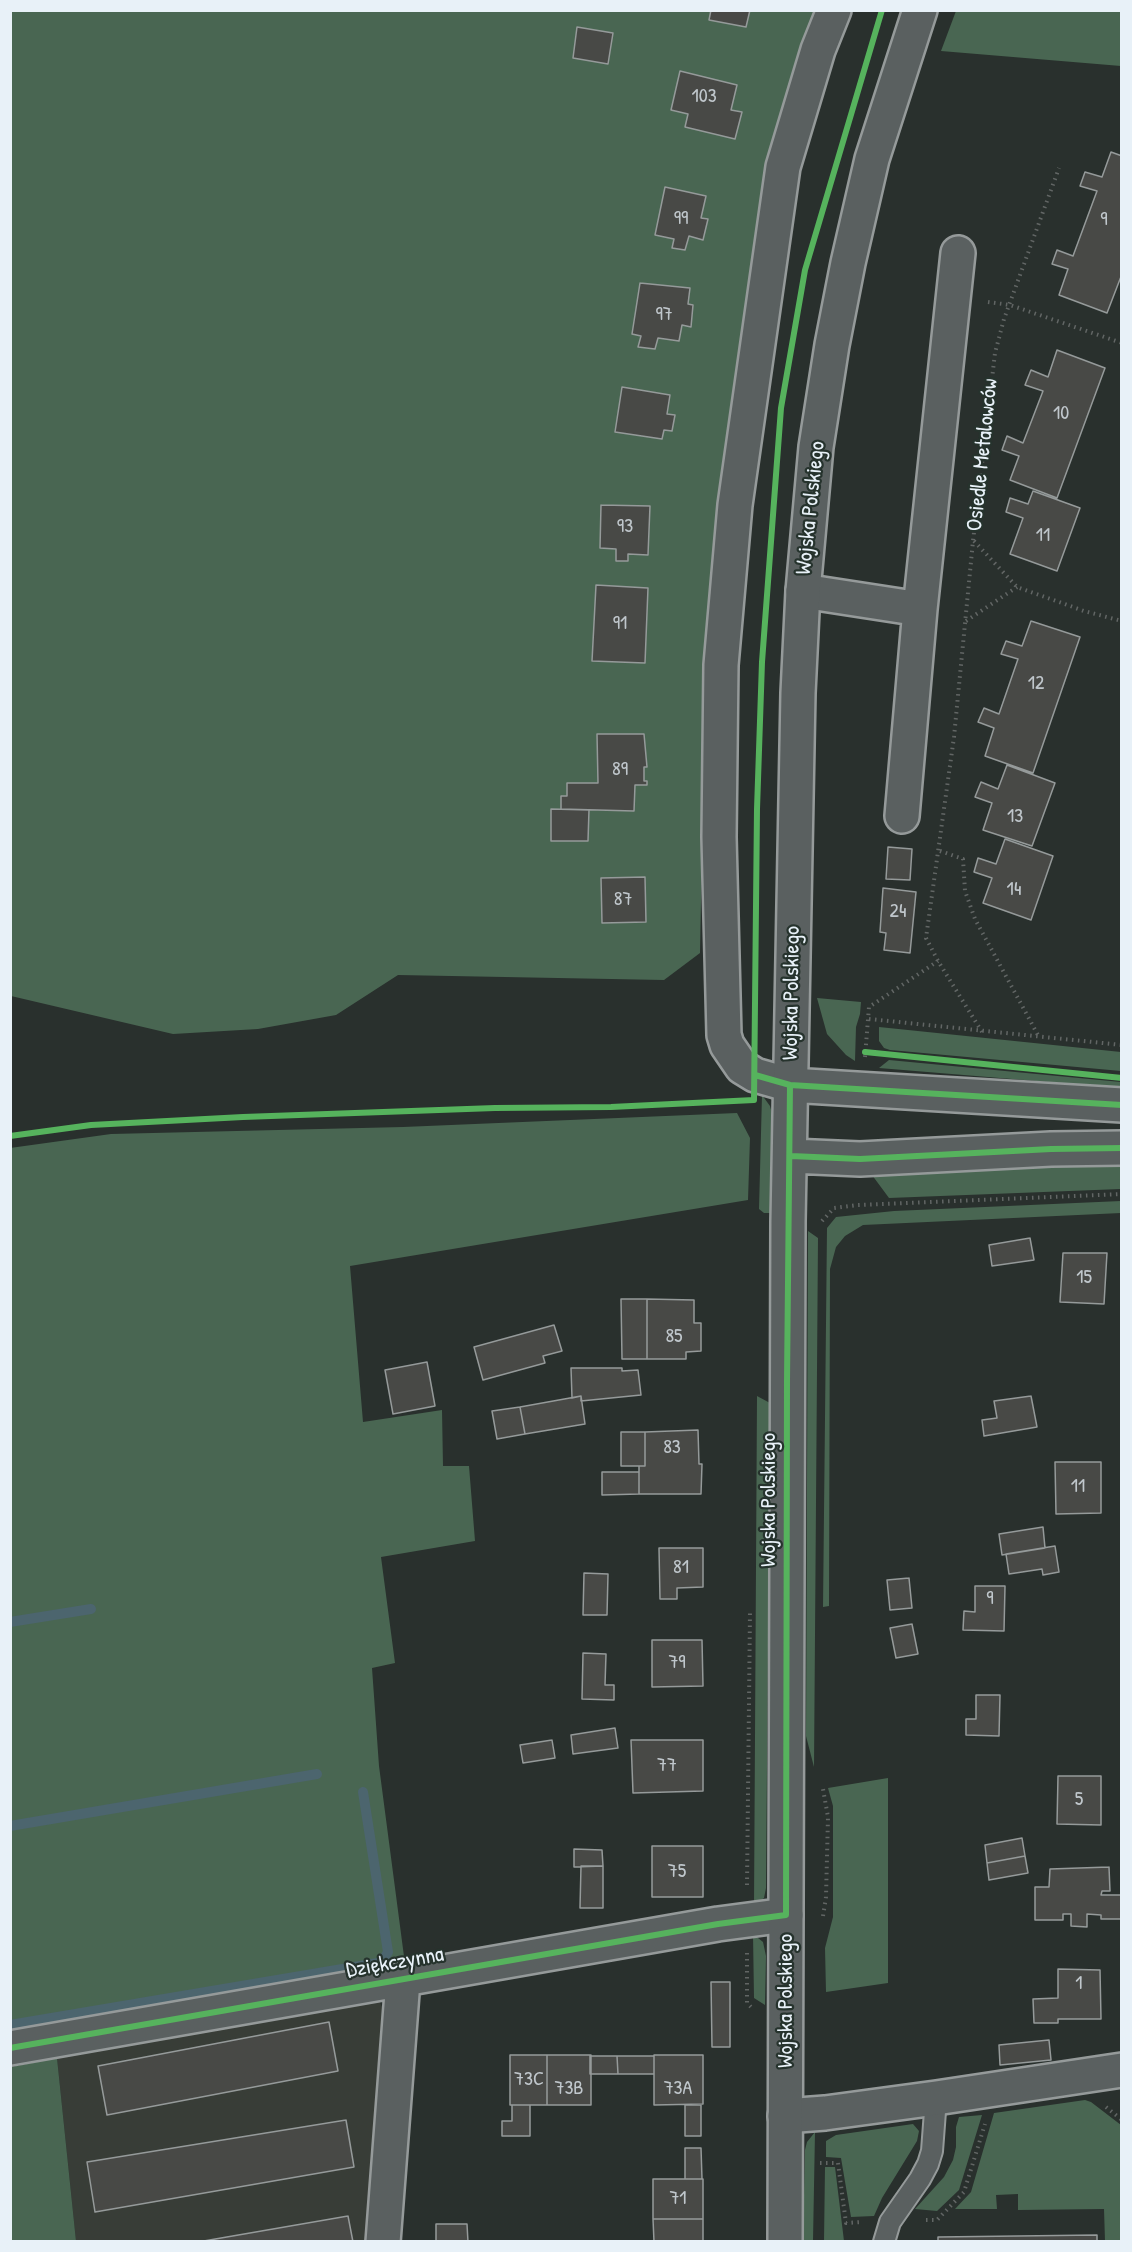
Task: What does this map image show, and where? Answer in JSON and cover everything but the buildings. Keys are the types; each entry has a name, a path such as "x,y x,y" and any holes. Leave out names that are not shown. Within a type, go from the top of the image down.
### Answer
{"street":[{"path":"834,10 818,50 783,167 735,505 721,665 719,837 724,1035 727,1045 741,1067 755,1075 790,1085 1122,1105"},
{"name":"Wojska Polskiego","path":"785,2241 790,1085 798,693 803,591 816,447 848,263 872,159 920,10"},
{"name":"Osiedle Metalowców","path":"902,816 920,609 958,253"},
{"path":"803,591 920,609"},
{"path":"790,1156 860,1159 1051,1149 1122,1148"},
{"name":"Dziękczynna","path":"10,2048 718,1924 786,1915"},
{"path":"383,2241 404,1980"},
{"path":"785,2116 936,2098 1122,2070"}],"lane":[{"path":"884,2241 890,2222 928,2164 932,2151 936,2098"}],"path":[{"path":"953,297 1010,305 1122,343"},
{"path":"973,541 940,851 926,938 982,1032"},
{"path":"966,621 1017,587"},
{"path":"940,851 963,859 965,891 975,919 1039,1038"},
{"path":"864,1067 869,1007 938,960"},
{"path":"869,1019 1122,1045"},
{"path":"865,1052 877,1053"},
{"path":"811,1222 821,1222 834,1208 858,1205 1122,1194"},
{"path":"917,2221 937,2220 964,2192 987,2118"},
{"path":"819,2163 838,2163 846,2223 870,2222"}],"shaded area":[{"path":"377,1997 390,2022 373,2241 76,2241 57,2058"}],"green space":[{"path":"11,11 826,11 706,651 700,953 664,980 398,975 336,1015 258,1029 173,1034 11,996"},
{"path":"956,11 1121,11 1121,66 941,51"},
{"path":"817,998 861,1002 856,1027 855,1061 846,1055 827,1034"},
{"path":"879,1027 1121,1052 1121,1071 890,1050 884,1048 879,1041"},
{"path":"889,1060 1121,1082 1121,1088 879,1068"},
{"path":"762,1095 770,1106 773,1117 771,1213 764,1213 759,1209"},
{"path":"737,1113 750,1138 748,1200 350,1266 363,1422 442,1410 443,1466 469,1466 475,1541 381,1557 395,1663 372,1668 379,1766 405,1964 11,2033 10,1148 111,1134 403,1127"},
{"path":"1121,1164 1121,1189 889,1198 872,1175"},
{"path":"1121,1201 1121,1213 863,1225 845,1236 836,1247 830,1269 829,1606 823,1607 827,1228 836,1217 894,1211"},
{"path":"808,1231 818,1238 814,1767 806,1736"},
{"path":"757,1396 770,1403 766,1888 764,1898 754,1905"},
{"path":"888,1778 888,1983 826,1992 825,1948 833,1917 833,1806 828,1788"},
{"path":"753,1934 763,1942 766,1956 765,2005 754,1998"},
{"path":"57,2058 76,2241 11,2241 11,2067"},
{"path":"1085,2100 1121,2125 1121,2241 1105,2241 1104,2209 1018,2210 1018,2194 996,2195 997,2209 955,2209 971,2192 994,2113"},
{"path":"982,2115 959,2190 937,2211 915,2209 944,2177 953,2160 959,2117"},
{"path":"913,2124 919,2131 917,2141 882,2198 874,2216 851,2217 841,2158 826,2157 826,2141 836,2135"},
{"path":"815,2132 813,2241 803,2241 805,2150 807,2142"},
{"path":"825,2167 835,2167 844,2241 824,2241"}],"waterway":[{"path":"10,1622 91,1609"},
{"path":"10,1826 317,1774"},
{"path":"10,2025 378,1963 388,1952 363,1792"}],"cycle path":[{"path":"10,1136 91,1125 243,1117 495,1108 611,1107 754,1100 757,809 762,662 781,408 805,270 882,10"},
{"path":"865,1052 1122,1078"},
{"path":"755,1075 790,1085 1122,1105"},
{"path":"10,2048 718,1924 786,1915 790,1085"},
{"path":"791,1156 860,1159 1051,1149 1122,1148"}]}
